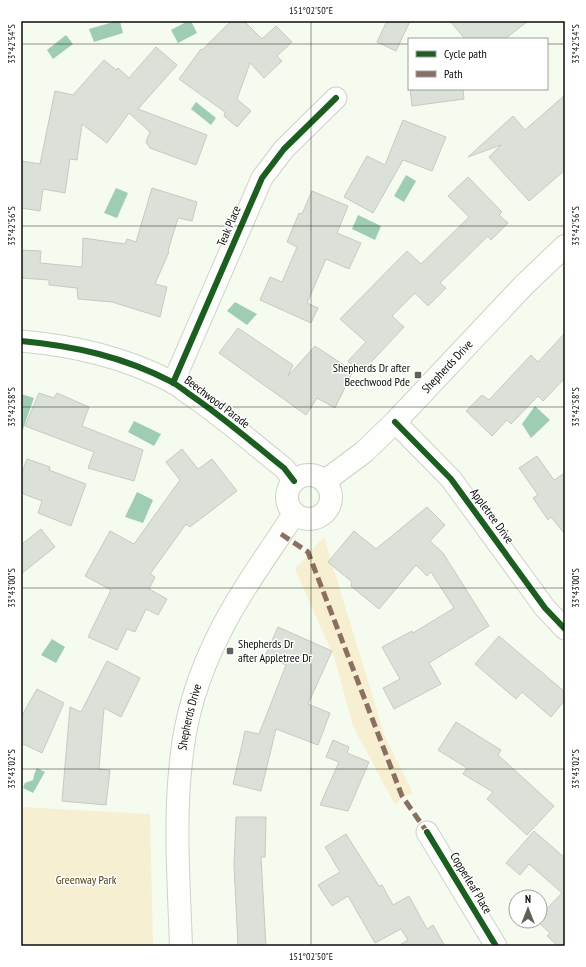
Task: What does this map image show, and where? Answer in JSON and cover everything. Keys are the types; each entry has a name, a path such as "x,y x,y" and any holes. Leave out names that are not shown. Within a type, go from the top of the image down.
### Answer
{"main road":[{"name":"Shepherds Drive","path":"325,481 364,452 395,422 524,285 565,246"},
{"path":"306,475 320,477 325,481 330,488 332,495 332,503 328,510 316,519 309,520 294,514 287,502 289,487 294,481 306,475"},
{"name":"Shepherds Drive","path":"181,946 178,794 185,735 194,699 211,651 223,626 252,576 294,514"}],"street":[{"name":"Teak Place","path":"173,383 262,178 284,149 336,98"},
{"name":"Beechwood Parade","path":"21,341 52,344 95,352 134,365 173,383 205,405 284,468 294,481"},
{"name":"Appletree Drive","path":"395,422 451,479 545,608 565,629"},
{"name":"Copperleaf Place","path":"427,832 496,946"}],"green space":[{"path":"324,537 385,737 413,793 403,797 395,805 353,726 334,657 295,569"},
{"name":"Greenway Park","path":"21,807 150,814 153,946 21,946"}],"shaded area":[{"path":"120,21 123,33 94,42 89,29"},
{"path":"188,21 191,21 197,33 178,43 171,30"},
{"path":"66,35 73,44 53,59 47,50"},
{"path":"196,102 216,118 211,125 191,109"},
{"path":"406,175 416,181 404,202 394,196"},
{"path":"116,188 128,193 117,218 104,213"},
{"path":"358,215 381,226 375,240 352,229"},
{"path":"235,302 257,314 247,325 227,311"},
{"path":"21,394 34,398 22,432 21,432"},
{"path":"535,406 550,420 531,438 522,424"},
{"path":"134,421 161,434 154,446 128,432"},
{"path":"137,492 153,500 143,523 125,517"},
{"path":"52,639 65,647 56,663 41,655"},
{"path":"37,768 45,772 33,793 23,788 25,783 33,780"}],"building":[{"path":"231,21 244,21 262,39 276,26 292,42 277,56 282,61 264,78 250,63 237,99 251,111 237,127 224,116 225,112 179,79 201,49 202,50"},
{"path":"387,21 410,21 396,51 377,42"},
{"path":"450,21 528,21 506,38 464,38"},
{"path":"156,47 177,65 138,109 207,135 196,165 150,148 146,142 150,132 129,113 107,143 82,124 77,160 70,159 65,193 43,189 40,211 21,208 21,161 40,164 55,91 73,95 104,60 116,70 118,68 129,78"},
{"path":"410,90 463,90 464,99 412,106"},
{"path":"565,95 565,170 529,201 489,157 501,145 468,157 513,116 525,130"},
{"path":"403,120 446,137 432,171 403,160 373,213 344,197 367,156 385,165"},
{"path":"468,177 502,212 499,215 508,223 491,240 488,236 440,283 446,288 428,306 415,293 392,316 404,327 361,373 348,361 366,342 340,319 407,251 421,264 469,217 448,196"},
{"path":"152,188 197,202 192,221 178,218 168,251 169,252 155,284 167,287 160,317 112,302 78,299 77,288 49,285 49,280 21,278 21,250 41,251 40,263 82,267 83,238 125,244 127,239 136,242"},
{"path":"312,191 348,206 337,233 361,243 349,269 326,259 307,303 318,308 311,323 260,300 270,277 282,282 297,247 287,242 299,213 302,214"},
{"path":"238,328 293,365 288,376 315,346 353,371 335,408 317,398 306,415 219,353"},
{"path":"565,333 565,378 543,401 538,396 511,424 507,420 492,436 466,411 482,395 489,400 531,355 538,362"},
{"path":"39,393 54,398 57,393 89,407 82,426 143,450 134,481 88,468 94,452 25,426"},
{"path":"182,449 198,469 212,459 237,491 190,527 186,524 150,574 155,577 149,589 167,599 158,615 146,609 135,632 127,629 117,650 88,637 111,590 85,576 110,531 134,544 180,480 166,462"},
{"path":"537,456 554,480 565,473 565,534 551,517 548,520 533,498 538,495 519,468"},
{"path":"27,459 50,467 49,470 86,484 71,526 38,513 42,501 21,493 21,475"},
{"path":"427,507 445,525 430,541 443,553 489,626 429,663 441,684 394,709 383,688 400,679 382,647 412,631 413,633 454,608 431,572 427,576 416,565 379,609 351,586 352,582 328,562 354,531 376,549"},
{"path":"41,529 55,547 21,574 21,545"},
{"path":"278,627 332,651 308,704 330,713 318,745 276,729 261,791 233,784 245,731 259,734 286,665 265,656"},
{"path":"499,636 565,692 565,700 551,717 522,692 516,699 475,664"},
{"path":"107,661 140,678 121,717 104,708 99,769 110,770 106,805 62,801 70,707 81,712"},
{"path":"37,689 64,703 42,753 21,743 21,717"},
{"path":"456,722 501,750 498,755 554,806 527,835 487,799 493,792 463,774 467,768 438,750"},
{"path":"333,740 349,747 347,753 369,762 348,811 320,805 339,762 326,757"},
{"path":"236,817 266,817 265,857 261,857 266,946 238,946 234,865"},
{"path":"534,831 565,858 565,946 558,946 547,936 550,933 546,929 548,929 548,908 562,893 529,864 520,875 506,863"},
{"path":"346,834 379,886 382,885 393,905 409,896 427,929 433,925 445,946 398,946 408,940 401,929 375,943 348,896 332,906 318,885 340,872 325,847"}],"marked path":[{"path":"281,534 308,552 402,796 427,832"}],"cycle path":[{"path":"173,383 262,178 284,149 336,98"},
{"path":"21,341 61,346 99,354 136,366 172,382 244,435 284,468 294,481"},
{"path":"395,422 451,479 545,608 565,629"},
{"path":"427,832 496,946"}],"place":[{"name":"Shepherds Dr after Beechwood Pde","path":"418,375"},
{"name":"Shepherds Dr after Appletree Dr","path":"230,651"}]}
